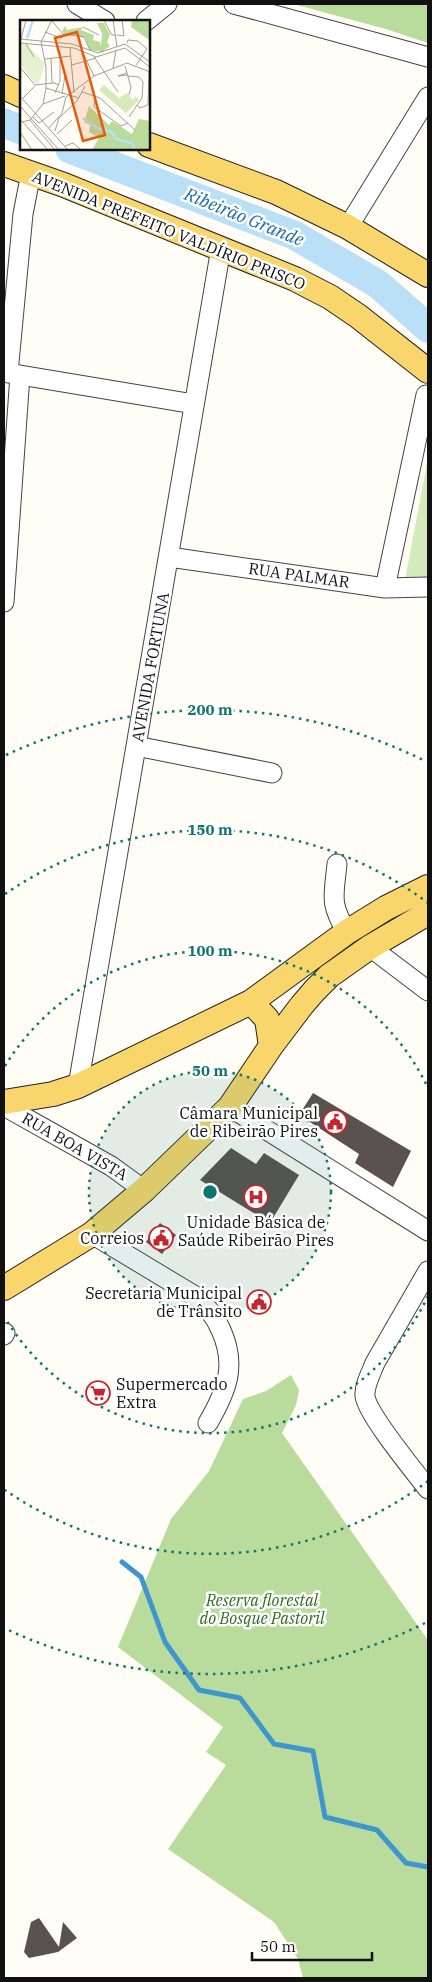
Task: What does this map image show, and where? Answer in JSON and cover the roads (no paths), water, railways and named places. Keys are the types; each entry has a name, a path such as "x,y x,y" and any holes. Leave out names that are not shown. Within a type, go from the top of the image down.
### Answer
{"main road":[{"path":"4,88 20,95"},
{"path":"150,145 276,192 348,227 428,274"},
{"name":"AVENIDA PREFEITO VALDÍRIO PRISCO","path":"4,164 221,248 295,279 330,297 358,316 428,371"},
{"path":"4,1104 53,1094 78,1086 252,1002 347,932 386,908 428,887"},
{"path":"4,1288 92,1234 144,1190 230,1107 314,990 329,976 370,947 428,913"},
{"path":"252,1002 267,1019 272,1046"}],"street":[{"path":"77,4 103,20"},
{"path":"147,20 167,4"},
{"path":"234,4 428,57"},
{"path":"348,227 428,97"},
{"path":"4,602 10,373 23,214 31,173"},
{"name":"AVENIDA FORTUNA","path":"78,1086 170,557 221,248"},
{"path":"10,373 194,404"},
{"path":"385,588 427,402"},
{"name":"RUA PALMAR","path":"170,557 385,588 428,587"},
{"path":"136,746 272,773"},
{"path":"337,864 333,903 337,915 347,932"},
{"path":"370,947 428,992"},
{"name":"RUA BOA VISTA","path":"4,1104 112,1166 144,1190"},
{"path":"230,1107 428,1231"},
{"path":"92,1234 195,1296 206,1305 218,1322 228,1345 231,1364 219,1404 208,1423"},
{"path":"428,1271 375,1363 368,1379 365,1395 367,1406 377,1421 428,1489"}],"waterway":[{"name":"Ribeirão Grande","path":"4,123 20,130"},
{"name":"Ribeirão Grande","path":"73,150 294,235 378,284 428,328"},
{"path":"122,1562 141,1577 165,1642 199,1690 240,1698 274,1744 313,1751 325,1817 377,1830 406,1863 428,1867"}],"place":[{"name":"Câmara Municipal de Ribeirão Pires","path":"335,1122"},
{"name":"Unidade Básica de Saúde Ribeirão Pires","path":"256,1197"},
{"name":"Correios","path":"161,1238"},
{"name":"Secretaria Municipal de Trânsito","path":"259,1302"},
{"name":"Supermercado Extra","path":"98,1393"}],"park label":[{"name":"Reserva florestal do Bosque Pastoril","path":"262,1609"}]}
